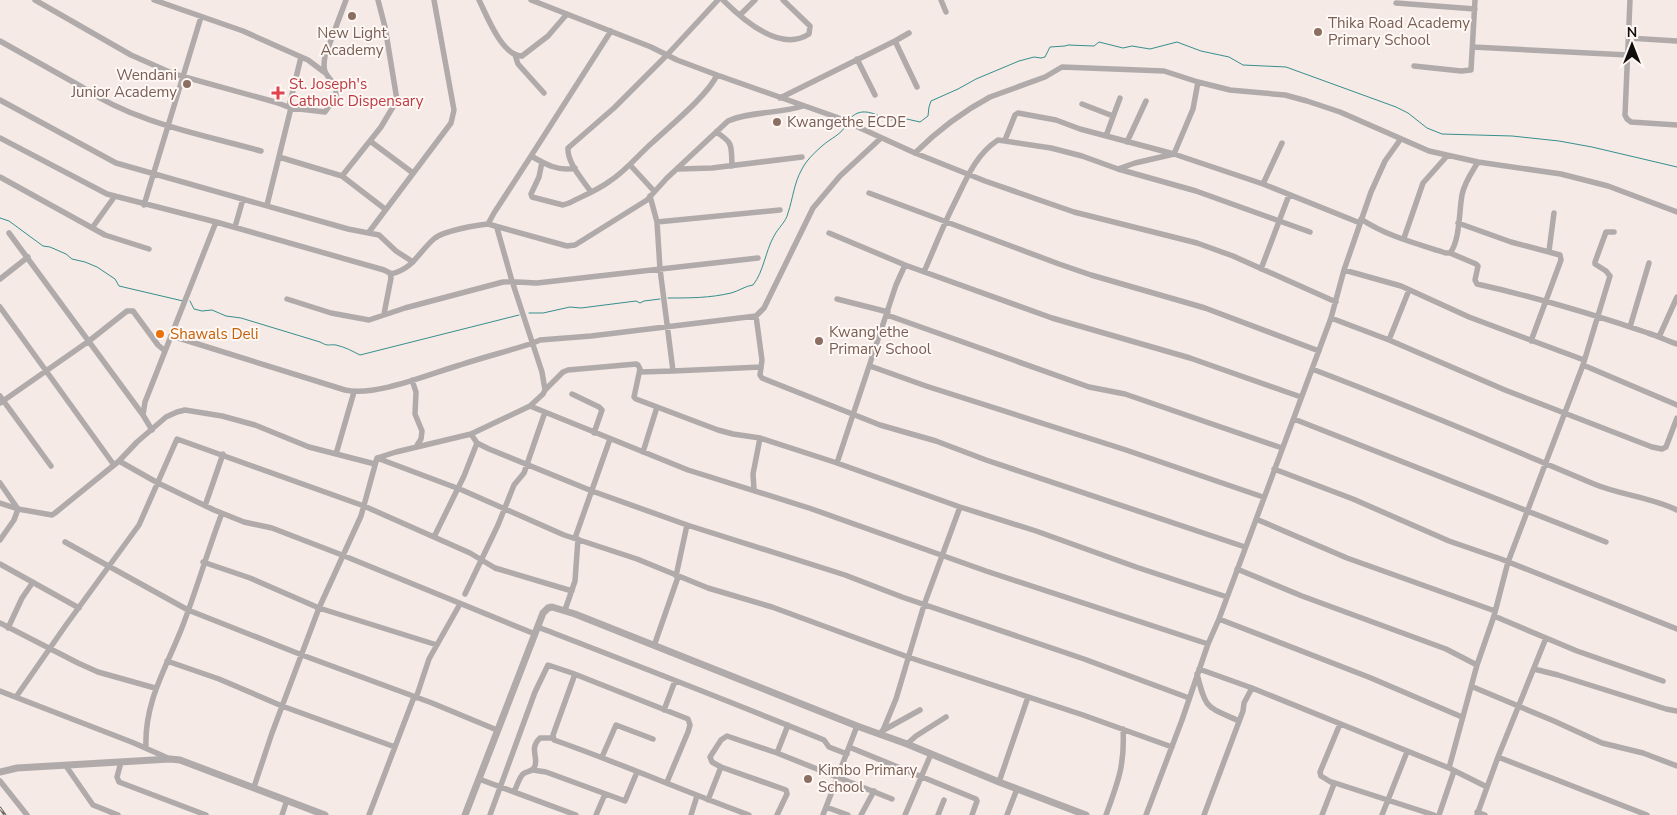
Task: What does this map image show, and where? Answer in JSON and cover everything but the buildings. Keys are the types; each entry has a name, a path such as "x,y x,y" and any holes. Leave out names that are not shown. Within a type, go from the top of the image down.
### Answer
{"street":[{"path":"35,0 131,55 160,69 183,77 290,108 325,112 336,96 336,86 324,72 301,57 243,31 154,0"},
{"path":"324,72 324,56 346,0"},
{"path":"342,176 381,127 397,100 385,28 378,0"},
{"path":"368,232 453,118 454,110 434,0"},
{"path":"479,0 506,49 515,55 522,56 534,48 548,36 567,14"},
{"path":"531,0 540,1 567,14 717,75 836,117 968,175 1074,212 1197,243 1233,256 1336,302"},
{"path":"591,192 575,168 568,153 568,148 590,130 667,55 718,0"},
{"path":"723,0 749,23 781,39 797,40 809,34 810,26 783,0"},
{"path":"740,15 755,0"},
{"path":"941,0 946,12"},
{"path":"1414,66 1461,71 1471,70 1475,0"},
{"path":"1630,0 1625,114 1631,122 1677,125"},
{"path":"1396,3 1475,9"},
{"path":"144,205 201,17"},
{"path":"488,224 611,31"},
{"path":"780,98 909,33"},
{"path":"1628,38 1677,41"},
{"path":"0,41 94,95 135,115 169,127 260,151"},
{"path":"895,41 918,87"},
{"path":"1472,47 1628,55"},
{"path":"515,55 518,64 544,93"},
{"path":"267,205 301,57"},
{"path":"857,59 875,95"},
{"path":"915,153 941,128 990,96 1045,77 1062,66 1164,71 1198,82 1240,92 1285,95 1307,101 1340,112 1429,152 1478,162 1561,174 1608,186 1677,212"},
{"path":"542,162 539,177 531,194 532,198 562,205 591,192 609,182 630,166 650,144 698,100 711,86 717,75"},
{"path":"1174,154 1193,108 1198,82"},
{"path":"1106,136 1120,98"},
{"path":"0,100 109,160 153,175 267,205 348,229 368,232 384,238 396,251 413,262"},
{"path":"1127,142 1146,100"},
{"path":"1082,104 1113,116"},
{"path":"0,138 98,190 114,196 235,227 384,270 391,274 405,270 437,236 479,225 488,224 497,228 571,246 642,204 716,132 733,119 791,110 803,106"},
{"path":"1005,140 1014,116 1018,114 1056,120 1106,136 1174,154 1263,184 1361,221 1379,230 1450,253 1476,264 1478,268 1474,280 1477,284 1598,316 1677,344"},
{"path":"716,132 727,139 730,144 732,166"},
{"path":"172,336 354,392 372,390 412,380 540,340 591,336 756,316 764,308 813,208 840,176 881,138"},
{"path":"924,272 968,175 976,161 998,140 1050,148 1082,156 1118,170 1196,191 1310,232"},
{"path":"1146,815 1208,644 1331,318 1344,270 1361,221 1385,161 1400,140"},
{"path":"370,141 413,173"},
{"path":"1263,184 1282,143"},
{"path":"1118,170 1136,163 1174,154"},
{"path":"531,156 562,170 575,168"},
{"path":"1404,238 1423,183 1447,156"},
{"path":"279,157 342,176 385,209"},
{"path":"679,168 732,166 802,157"},
{"path":"1450,253 1453,250 1463,191 1478,162"},
{"path":"630,166 652,194 657,222 660,269 673,371"},
{"path":"0,177 92,228 122,242 149,249"},
{"path":"869,193 1059,264 1205,308 1319,350"},
{"path":"1261,269 1289,194"},
{"path":"92,228 114,196"},
{"path":"235,227 243,199"},
{"path":"657,222 780,210"},
{"path":"1549,251 1554,213"},
{"path":"143,415 146,402 216,222"},
{"path":"1458,223 1511,242 1549,251 1561,256 1531,341"},
{"path":"497,228 542,372 545,390"},
{"path":"1439,815 1462,717 1473,687 1477,665 1494,614 1508,562 1583,363 1610,276 1595,262 1606,232 1614,232"},
{"path":"9,233 143,415 152,430"},
{"path":"828,233 905,265 1052,318 1190,358 1301,397"},
{"path":"0,279 28,257"},
{"path":"287,299 330,313 364,320 374,319 384,314 512,281 520,283 537,282 758,258"},
{"path":"1630,327 1649,263"},
{"path":"837,463 905,265"},
{"path":"1344,270 1386,281 1583,363 1677,405"},
{"path":"384,314 391,274"},
{"path":"1389,340 1408,290"},
{"path":"1659,337 1677,297"},
{"path":"837,299 887,313 1089,387 1130,395 1282,448"},
{"path":"0,307 46,371 117,463 205,506 244,522 272,528 460,604 739,704 824,740 829,747 847,754"},
{"path":"51,466 1,400 46,371 131,310 158,346 166,351"},
{"path":"756,316 760,338 760,375 762,378 854,415 1245,546"},
{"path":"1331,318 1389,340 1586,422 1660,449 1666,447 1677,418"},
{"path":"376,461 416,447 471,434 530,406 563,372 568,370 629,363 638,365 640,372 634,397 636,399 732,434 760,438 837,463 960,507 1036,531 1227,597"},
{"path":"870,366 1264,497"},
{"path":"640,372 761,367"},
{"path":"1312,369 1359,386 1546,462 1596,485 1677,510"},
{"path":"412,380 416,392 415,414 422,435 416,447"},
{"path":"336,454 354,392"},
{"path":"572,394 600,407 602,410 594,433"},
{"path":"530,406 688,470 754,490 942,556 1208,644"},
{"path":"643,452 657,407"},
{"path":"0,503 18,509 55,513 117,463 171,414 193,410 255,425 297,443 336,454 376,461 457,488 576,539 677,576 1172,747"},
{"path":"465,594 505,510 514,486 524,473 545,412"},
{"path":"1294,419 1606,542"},
{"path":"471,434 477,443 592,491 687,525 845,575 924,605 1084,658 1189,698"},
{"path":"754,490 753,474 760,438"},
{"path":"16,697 139,525 177,439 224,454 364,506 434,537 495,568 572,591"},
{"path":"565,610 572,591 576,571 576,539 610,439"},
{"path":"434,537 477,443"},
{"path":"205,506 224,454"},
{"path":"254,788 272,733 319,608 342,555 349,544 364,506 376,461"},
{"path":"1274,469 1353,499 1449,541 1677,628"},
{"path":"0,483 18,509"},
{"path":"882,733 896,699 924,605 960,507"},
{"path":"0,540 14,520 18,509"},
{"path":"146,748 146,725 155,688 188,610 203,562 222,513"},
{"path":"1256,519 1352,560 1494,614 1577,651 1663,681"},
{"path":"654,646 677,576 687,525"},
{"path":"65,542 188,610 497,730"},
{"path":"203,562 250,578 319,608 437,645"},
{"path":"0,564 79,608"},
{"path":"1237,569 1302,596 1446,649 1477,665"},
{"path":"33,582 3,626 98,672 155,688"},
{"path":"369,815 429,659 460,604"},
{"path":"465,815 536,630 543,613 548,608 565,610 857,726 882,733 999,782 1086,815"},
{"path":"1218,619 1371,678 1462,717"},
{"path":"1485,815 1477,814 1546,638"},
{"path":"167,661 219,679 282,706 395,747"},
{"path":"490,815 546,666 575,674 688,719 690,725 667,782"},
{"path":"1534,669 1657,707 1677,711"},
{"path":"1198,671 1252,688 1451,770 1487,787"},
{"path":"1198,671 1204,700 1210,708 1238,721"},
{"path":"553,738 575,674"},
{"path":"664,710 675,681"},
{"path":"1473,687 1602,743 1644,754 1677,766"},
{"path":"1204,815 1252,688"},
{"path":"0,691 170,759 189,763 325,815"},
{"path":"999,782 1028,697"},
{"path":"882,733 920,710"},
{"path":"907,744 946,717"},
{"path":"1340,724 1320,772 1321,776 1332,782 1434,815"},
{"path":"602,757 616,725 653,739"},
{"path":"777,753 788,725"},
{"path":"823,815 857,726"},
{"path":"1106,815 1121,772 1124,752 1123,730"},
{"path":"778,815 787,794 786,790 712,762 710,758 721,740 727,736 777,753 892,799"},
{"path":"532,770 535,764 533,753 536,743 540,738 553,738 748,815"},
{"path":"850,747 976,799 977,802 972,815"},
{"path":"1382,815 1408,752"},
{"path":"905,815 931,754"},
{"path":"1498,757 1647,815"},
{"path":"0,772 17,768 170,759"},
{"path":"120,762 117,777 119,782 206,815"},
{"path":"66,766 93,805 118,815"},
{"path":"708,800 721,766"},
{"path":"514,792 523,774 532,770 546,772 625,801 637,772"},
{"path":"480,779 576,815"},
{"path":"0,781 27,815"},
{"path":"1322,815 1334,787 1332,782"},
{"path":"1007,815 1017,789"},
{"path":"861,815 874,791"},
{"path":"596,815 605,794"},
{"path":"691,815 698,796"},
{"path":"282,815 287,800"},
{"path":"938,815 944,800"},
{"path":"826,807 848,815"}],"waterway":[{"path":"849,120 853,115 868,112 889,121 898,117 920,122 928,116 931,101 1019,61 1034,57 1045,57 1050,47 1068,45 1094,46 1099,42 1123,48 1132,46 1150,49 1177,42 1201,51 1229,57 1243,65 1286,67 1396,107 1408,113 1427,128 1442,134 1512,136 1559,141 1677,167"},
{"path":"668,298 715,296 731,293 753,285 760,274 771,242 787,216 797,180 804,166 816,151 839,134 847,124"},
{"path":"0,218 9,221 43,246 50,247 66,254 72,259 97,267 115,279 119,286 183,301"},
{"path":"529,313 543,313 570,307 581,308 636,301 640,303 660,299"},
{"path":"190,301 194,309 202,311 212,310 226,316 241,318 328,345 336,345 360,355 519,315"}],"railway":[{"path":"0,808 5,815"}],"place":[{"name":"New Light Academy","path":"352,16"},
{"name":"Thika Road Academy Primary School","path":"1318,32"},
{"name":"Wendani Junior Academy","path":"187,84"},
{"name":"St. Joseph's Catholic Dispensary","path":"278,93"},
{"name":"Kwangethe ECDE","path":"777,122"},
{"name":"Shawals Deli","path":"160,334"},
{"name":"Kwang'ethe Primary School","path":"819,341"},
{"name":"Kimbo Primary School","path":"808,779"}]}
